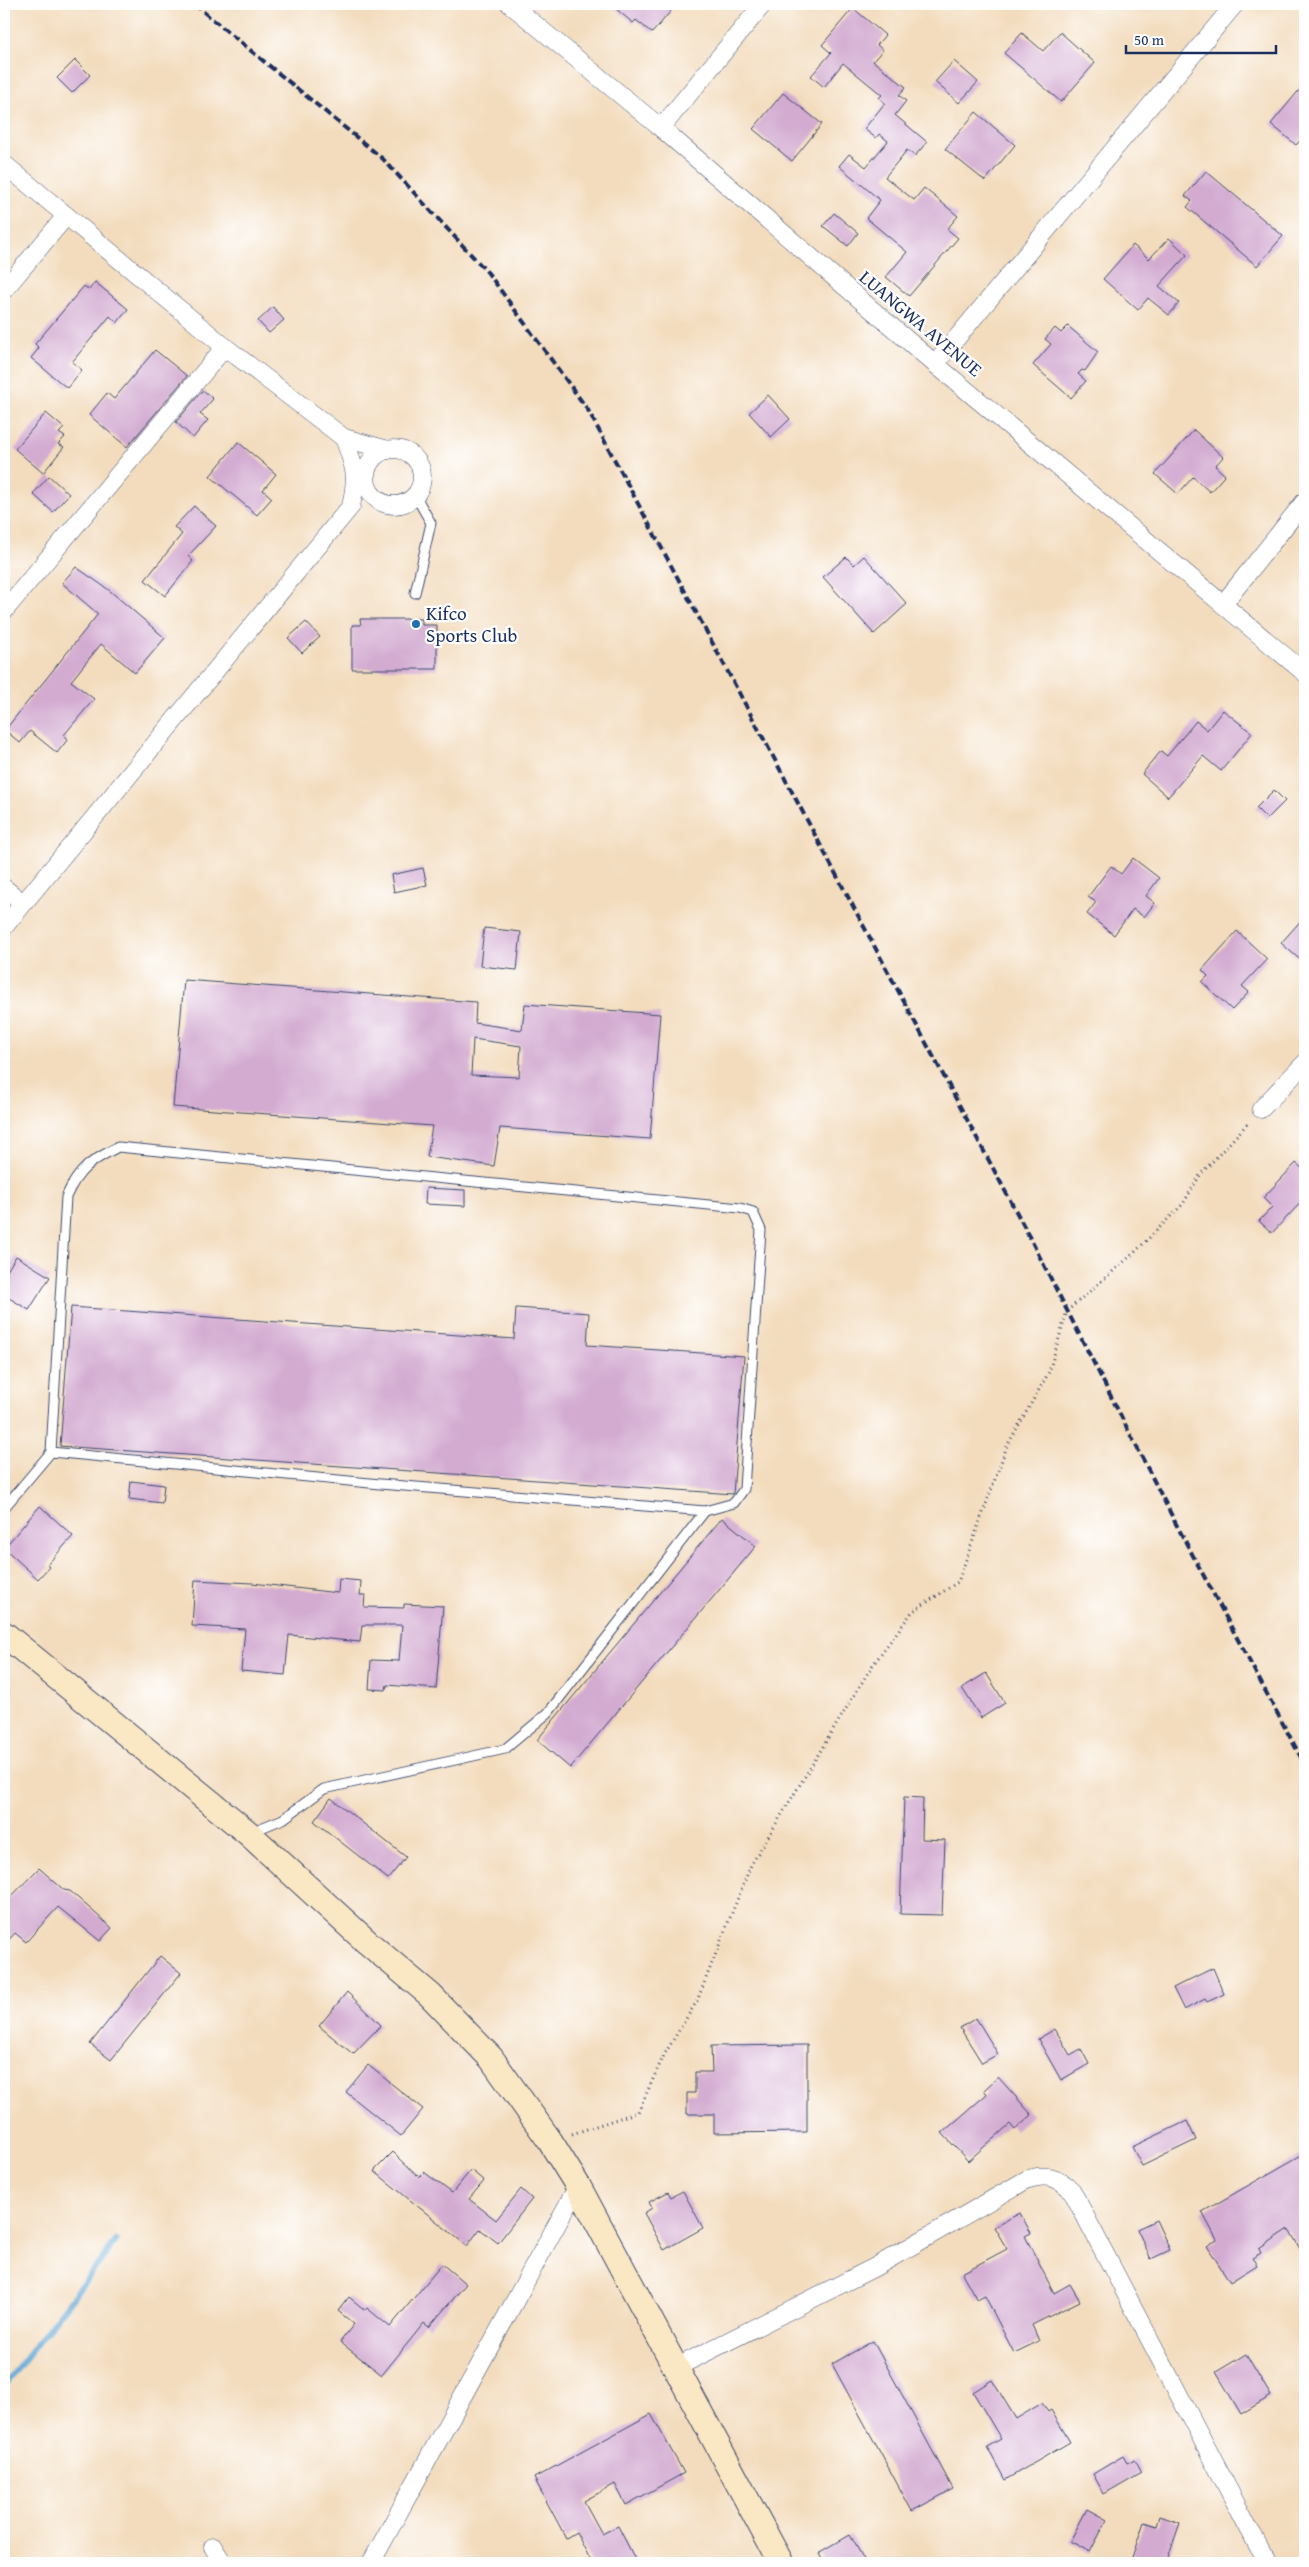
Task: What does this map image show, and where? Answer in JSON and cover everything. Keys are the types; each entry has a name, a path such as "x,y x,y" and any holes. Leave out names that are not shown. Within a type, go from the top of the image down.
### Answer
{"main road":[{"path":"4,1634 248,1833 367,1942 430,1996 491,2058 550,2141 578,2186 780,2563"}],"street":[{"name":"LUANGWA AVENUE","path":"510,4 661,128 935,364 1224,603 1305,673"},
{"path":"661,128 763,4"},
{"path":"935,364 1235,4"},
{"path":"4,164 225,347 344,438 388,450 404,452 418,462 422,479 415,496 401,504 383,502 351,506"},
{"path":"4,290 66,216"},
{"path":"4,611 225,347"},
{"path":"4,926 351,506 357,482 353,462 344,438"},
{"path":"370,490 367,473 369,465 380,453 388,450"},
{"path":"353,462 370,490 383,502"},
{"path":"1224,603 1305,501"},
{"path":"4,888 22,903"},
{"path":"1261,1109 1305,1063"},
{"path":"675,2368 875,2267 1026,2180 1038,2176 1049,2176 1062,2181 1072,2191 1267,2563"},
{"path":"372,2563 578,2186"},
{"path":"213,2547 223,2563"}],"lane":[{"path":"415,496 431,524 415,593"},
{"path":"4,1508 51,1452 66,1197 75,1178 91,1161 118,1147 740,1208 753,1212 761,1230 744,1489 734,1503 705,1512 380,1484 51,1452"},
{"path":"248,1833 284,1819 324,1789 504,1749 548,1713 705,1512"}],"path":[{"path":"550,2141 638,2112 664,2055 697,2001 751,1865 872,1666 912,1612 958,1582 1007,1446 1050,1372 1067,1311 1134,1253 1183,1204 1200,1175 1261,1109"}],"building":[{"path":"610,4 662,4 671,11 652,33 636,20 633,23"},
{"path":"853,8 885,35 877,45 883,50 873,61 906,87 899,95 906,101 895,115 927,142 915,156 907,150 885,177 914,200 924,188 958,216 947,229 958,238 909,296 886,277 907,252 866,218 880,200 839,166 849,154 866,167 888,141 879,134 876,138 864,129 885,103 879,98 882,95 843,63 824,87 811,76 831,53 822,45"},
{"path":"1060,32 1095,63 1061,102 1004,53 1022,33 1043,51"},
{"path":"75,60 90,75 72,93 57,78"},
{"path":"954,61 978,82 959,103 935,82"},
{"path":"1305,83 1305,135 1296,145 1271,124"},
{"path":"783,93 822,124 792,161 753,129"},
{"path":"976,112 1015,145 985,181 945,149"},
{"path":"1206,171 1283,236 1257,266 1187,207 1192,201 1185,196"},
{"path":"834,213 858,233 848,246 823,226"},
{"path":"1169,238 1187,255 1159,286 1179,303 1169,315 1148,298 1138,310 1103,279 1133,245 1149,259"},
{"path":"95,282 128,309 117,323 110,316 72,362 82,370 67,388 31,358 39,348 35,344 84,286 89,290"},
{"path":"273,307 284,320 269,333 258,321"},
{"path":"1068,326 1098,352 1085,371 1082,370 1078,374 1086,381 1071,398 1033,365 1051,344 1045,339 1055,328 1061,333"},
{"path":"155,350 187,376 127,447 89,415 107,393 114,399"},
{"path":"203,390 213,399 200,414 208,420 193,438 176,422"},
{"path":"768,395 790,419 771,437 749,413"},
{"path":"46,413 64,428 59,433 65,437 58,444 64,447 43,473 15,449"},
{"path":"1194,430 1223,457 1215,466 1225,475 1210,492 1193,477 1178,494 1155,474"},
{"path":"238,442 276,474 263,490 272,498 257,515 210,476"},
{"path":"49,476 69,494 53,512 33,494"},
{"path":"194,506 216,526 188,556 193,561 165,596 145,580 182,534 174,527"},
{"path":"864,556 907,604 874,634 823,577 846,557 854,565"},
{"path":"76,567 109,590 165,638 135,673 101,644 71,681 94,699 64,735 68,739 57,753 30,731 20,743 5,730 98,614 62,583"},
{"path":"360,619 422,619 422,625 437,625 437,669 352,669 352,625 361,625"},
{"path":"306,622 320,637 302,653 288,638"},
{"path":"1223,710 1252,733 1221,771 1203,756 1168,797 1142,774 1161,751 1167,756 1196,721 1207,730"},
{"path":"1274,790 1285,801 1267,819 1256,808"},
{"path":"1133,858 1159,878 1146,896 1155,903 1144,917 1133,909 1114,935 1087,914 1096,902 1088,897 1111,866 1121,874"},
{"path":"423,868 427,885 394,892 391,875"},
{"path":"1305,916 1305,964 1281,943"},
{"path":"484,928 521,932 517,970 480,966"},
{"path":"1237,931 1267,959 1242,986 1249,992 1232,1010 1202,982 1208,976 1202,970"},
{"path":"184,980 476,1002 475,1023 522,1030 525,1004 660,1014 650,1139 500,1128 494,1166 427,1157 432,1126 173,1107","holes":["473,1039 521,1046 519,1077 471,1075"]},
{"path":"1296,1163 1305,1171 1305,1198 1272,1233 1259,1221 1272,1207 1263,1198"},
{"path":"426,1188 465,1190 465,1206 425,1204"},
{"path":"16,1256 50,1277 29,1310 4,1295 4,1276"},
{"path":"71,1307 514,1339 516,1308 589,1313 587,1345 744,1356 733,1494 60,1446"},
{"path":"131,1481 164,1485 162,1503 129,1499"},
{"path":"40,1506 73,1536 47,1565 49,1567 38,1579 4,1548"},
{"path":"722,1518 756,1546 570,1768 537,1740"},
{"path":"339,1579 361,1581 360,1595 365,1595 364,1607 404,1608 404,1604 443,1606 436,1689 387,1685 386,1690 369,1689 371,1660 399,1661 402,1625 362,1625 360,1642 289,1635 285,1675 241,1671 245,1629 192,1626 195,1580 252,1583 338,1593"},
{"path":"986,1673 1005,1703 981,1718 962,1688"},
{"path":"904,1797 923,1798 922,1839 945,1840 942,1915 900,1914"},
{"path":"331,1798 406,1857 388,1879 314,1821"},
{"path":"39,1868 64,1890 70,1891 112,1928 100,1941 58,1907 26,1942 15,1933 4,1945 4,1904"},
{"path":"160,1956 181,1973 111,2060 90,2044"},
{"path":"1213,1968 1224,1994 1207,2002 1205,1999 1184,2010 1173,1988"},
{"path":"347,1992 381,2025 353,2054 319,2026"},
{"path":"976,2018 998,2054 982,2063 960,2028"},
{"path":"1055,2029 1070,2055 1081,2049 1089,2064 1061,2080 1038,2039"},
{"path":"807,2045 807,2132 714,2133 714,2114 687,2114 687,2093 695,2093 695,2072 712,2072 711,2046"},
{"path":"368,2065 423,2109 401,2136 346,2092"},
{"path":"998,2077 1032,2115 1015,2130 1010,2124 968,2161 942,2133 987,2094 984,2090"},
{"path":"1187,2121 1196,2140 1142,2166 1132,2147"},
{"path":"393,2152 419,2177 424,2172 452,2193 471,2170 484,2181 469,2199 496,2220 521,2189 532,2199 498,2243 480,2229 467,2246 374,2171"},
{"path":"1305,2153 1305,2258 1289,2229 1259,2249 1261,2253 1252,2258 1257,2265 1230,2282 1207,2246 1217,2240 1202,2212"},
{"path":"683,2191 703,2228 664,2250 644,2213 652,2208 649,2202 668,2192 671,2197"},
{"path":"1020,2213 1031,2233 1025,2236 1054,2293 1070,2284 1080,2301 1032,2325 1039,2341 1014,2353 985,2296 977,2300 962,2273 1007,2249 994,2227"},
{"path":"1156,2220 1170,2250 1151,2259 1137,2229"},
{"path":"442,2264 466,2284 429,2327 424,2323 382,2375 340,2342 354,2324 338,2311 349,2297 365,2310 367,2308 390,2327"},
{"path":"873,2341 953,2489 912,2511 832,2364"},
{"path":"1246,2354 1271,2396 1241,2414 1216,2372"},
{"path":"992,2380 1016,2419 1042,2403 1048,2412 1051,2410 1070,2442 1005,2480 987,2447 1001,2439 973,2392"},
{"path":"651,2414 684,2473 626,2505 615,2484 584,2501 602,2534 618,2526 637,2563 592,2563 576,2532 566,2538 534,2478"},
{"path":"1123,2456 1127,2463 1135,2459 1142,2472 1104,2494 1093,2474"},
{"path":"1087,2509 1107,2520 1090,2552 1070,2541"},
{"path":"1160,2516 1180,2523 1166,2563 1130,2563 1144,2522 1157,2526"},
{"path":"850,2535 866,2563 825,2563 819,2553"}],"waterway":[{"path":"4,2386 116,2241"}],"railway":[{"path":"194,4 383,159 488,273 588,410 1026,1230 1175,1522 1305,1765"}],"place":[{"name":"Kifco Sports Club","path":"416,624"}]}
